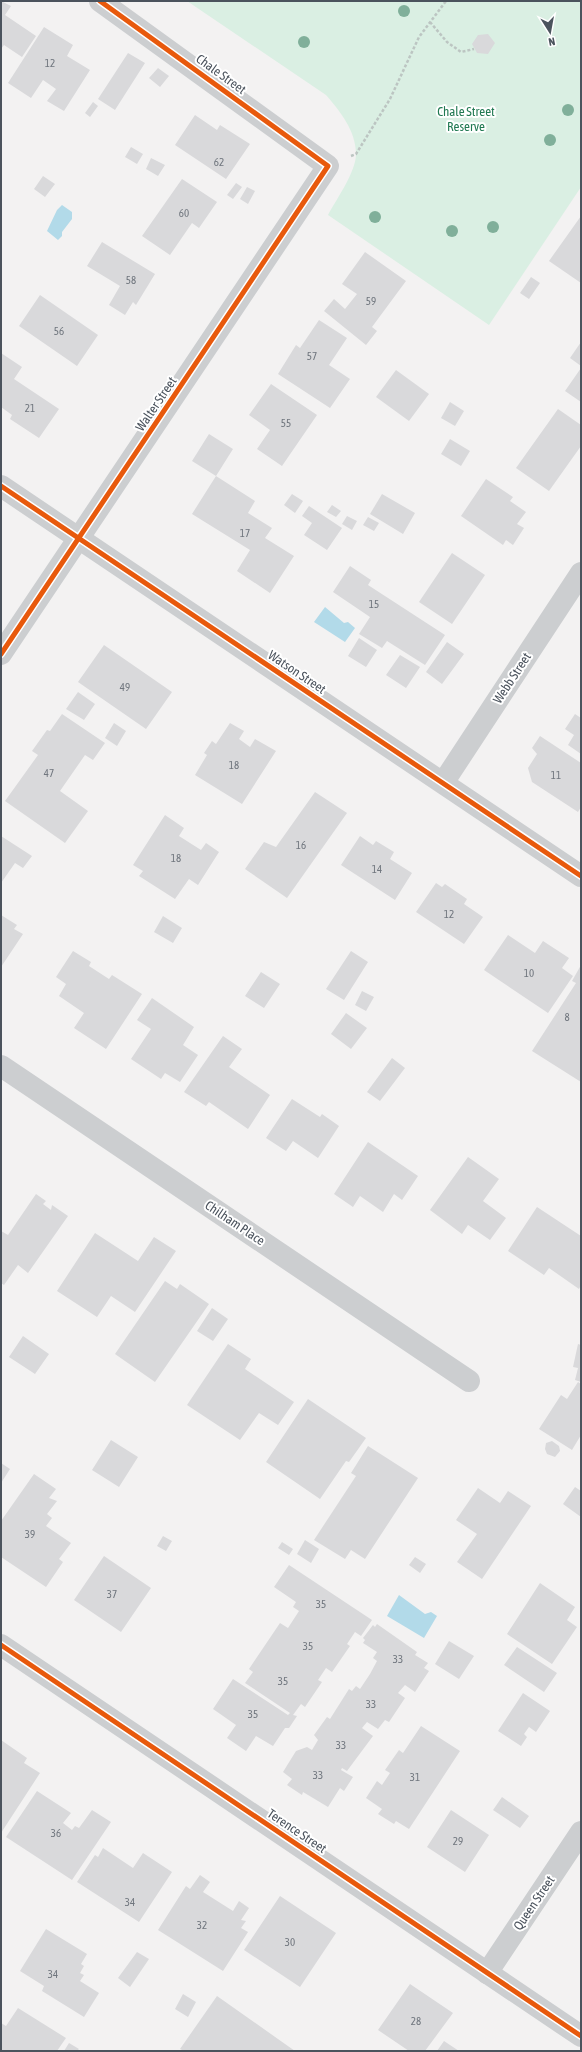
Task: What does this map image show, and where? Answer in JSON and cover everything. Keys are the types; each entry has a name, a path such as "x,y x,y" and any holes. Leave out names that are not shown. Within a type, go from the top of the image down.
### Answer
{"street":[{"name":"Chale Street","path":"100,1 328,166"},
{"name":"Walter Street","path":"1,654 328,166"},
{"name":"Watson Street","path":"1,486 581,876"},
{"name":"Webb Street","path":"443,784 581,573"},
{"name":"Chilham Place","path":"1,1066 469,1381"},
{"name":"Terence Street","path":"1,1645 581,2036"},
{"name":"Queen Street","path":"487,1973 581,1832"}],"path":[{"path":"328,166 356,154 390,99 419,37 446,1"},
{"path":"430,22 447,42 461,52 474,49"}],"green space":[{"name":"Chale Street Reserve","path":"187,1 581,1 581,187 489,325 328,215 353,169 356,154 353,137 342,115 326,95"}],"water":[{"path":"62,205 72,212 72,219 58,240 47,231 57,210"},
{"path":"325,607 344,623 348,622 355,628 345,642 314,622"},
{"path":"399,1595 425,1614 431,1612 437,1616 424,1638 387,1616"}],"building":[{"path":"1,1 11,6 5,15 36,36 22,57 4,45 1,49"},
{"path":"44,27 73,45 67,56 90,70 64,111 47,101 56,89 43,80 31,98 8,83"},
{"path":"488,34 495,43 488,54 477,53 472,44 478,35"},
{"path":"128,53 145,63 115,110 98,99"},
{"path":"158,68 169,76 160,87 149,78"},
{"path":"93,102 98,106 90,117 85,113"},
{"path":"195,115 217,130 220,125 250,144 226,179 175,145"},
{"path":"131,147 143,154 137,164 125,157"},
{"path":"151,158 165,165 158,176 146,169"},
{"path":"43,176 55,184 45,197 34,189"},
{"path":"182,179 217,202 199,228 192,223 170,255 142,236"},
{"path":"236,183 242,187 233,199 227,195"},
{"path":"247,187 255,191 248,204 240,199"},
{"path":"581,216 581,283 549,261"},
{"path":"102,242 155,274 136,305 133,302 125,315 109,305 120,286 87,266"},
{"path":"365,252 406,281 372,327 377,331 366,345 324,311 334,299 345,309 357,294 342,284"},
{"path":"531,277 540,283 529,299 520,293"},
{"path":"40,295 98,335 77,366 19,326"},
{"path":"319,320 347,338 329,365 350,379 330,408 278,374 296,345 300,348"},
{"path":"581,342 581,366 570,358"},
{"path":"1,353 22,367 14,379 59,409 39,438 10,419 12,415 1,407"},
{"path":"581,368 581,402 565,391"},
{"path":"396,370 429,394 409,421 376,397"},
{"path":"271,384 317,415 282,466 257,449 270,430 249,415"},
{"path":"450,402 464,411 455,426 441,418"},
{"path":"558,409 581,425 581,446 549,491 516,468"},
{"path":"209,434 233,449 216,476 192,461"},
{"path":"450,439 470,451 461,466 441,454"},
{"path":"216,476 255,501 248,513 272,528 265,538 294,556 270,593 237,571 250,550 192,514"},
{"path":"486,479 513,497 510,501 526,512 517,524 524,528 513,545 506,540 503,545 461,516"},
{"path":"292,494 303,501 295,513 284,505"},
{"path":"382,494 415,513 403,534 370,514"},
{"path":"332,505 341,511 336,517 327,512"},
{"path":"309,506 342,528 327,550 304,535 312,523 302,516"},
{"path":"347,516 357,521 352,530 342,524"},
{"path":"368,517 379,523 374,531 363,525"},
{"path":"452,553 485,575 452,624 419,602"},
{"path":"350,566 371,580 368,585 445,635 425,665 387,641 382,648 359,634 370,617 333,592"},
{"path":"359,638 377,650 366,667 348,656"},
{"path":"447,642 464,654 442,684 426,672"},
{"path":"104,645 172,692 146,729 78,682"},
{"path":"400,655 420,667 406,688 386,675"},
{"path":"78,692 95,704 84,720 66,709"},
{"path":"62,714 105,743 93,760 85,755 60,791 88,811 65,843 5,801 38,755 32,751 47,730 50,731"},
{"path":"575,714 581,718 581,754 568,745 574,735 565,729"},
{"path":"114,723 126,731 117,746 105,738"},
{"path":"230,723 244,731 239,739 250,747 255,739 276,751 242,804 195,775 207,755 204,753 212,741 216,744"},
{"path":"540,736 581,763 581,807 578,812 532,782 528,768 537,754 532,748"},
{"path":"315,792 347,813 287,898 245,869 264,842 276,847"},
{"path":"165,815 184,828 179,836 201,850 206,843 219,852 198,885 189,879 175,899 139,876 143,871 133,865"},
{"path":"1,836 32,856 23,868 15,863 1,883"},
{"path":"360,836 373,845 376,841 394,852 390,859 412,873 395,900 341,865"},
{"path":"436,883 442,887 445,884 467,899 464,904 483,917 464,944 416,912"},
{"path":"1,915 17,925 14,929 23,934 1,967"},
{"path":"163,916 182,928 173,943 154,932"},
{"path":"508,935 535,953 543,941 569,958 562,968 573,976 548,1013 484,970"},
{"path":"73,951 91,962 89,966 109,979 112,975 142,994 106,1049 74,1028 84,1013 59,996 66,984 56,977"},
{"path":"351,951 368,962 344,1000 326,989"},
{"path":"581,965 581,1082 532,1051 576,983 572,981"},
{"path":"261,972 280,984 264,1008 245,996"},
{"path":"362,991 374,997 366,1011 355,1005"},
{"path":"152,998 194,1027 183,1045 198,1055 180,1082 165,1073 161,1079 131,1059 151,1029 137,1020"},
{"path":"346,1013 367,1028 351,1049 331,1034"},
{"path":"223,1036 242,1049 229,1067 270,1095 248,1129 209,1102 206,1106 184,1092"},
{"path":"392,1058 405,1068 380,1101 367,1092"},
{"path":"292,1099 320,1117 322,1114 339,1126 318,1158 293,1141 286,1151 266,1138"},
{"path":"368,1142 418,1176 402,1200 394,1194 383,1212 360,1196 353,1207 334,1194"},
{"path":"468,1157 499,1179 483,1201 506,1218 490,1240 468,1225 462,1234 430,1210"},
{"path":"36,1194 46,1201 43,1204 51,1210 52,1205 68,1216 28,1273 18,1265 4,1285 1,1283 1,1231 8,1235"},
{"path":"537,1207 581,1236 581,1285 579,1289 549,1268 544,1275 508,1251"},
{"path":"95,1233 138,1261 154,1237 176,1251 135,1312 111,1296 97,1317 57,1291"},
{"path":"165,1281 177,1289 180,1284 209,1304 155,1382 115,1354"},
{"path":"212,1308 228,1319 213,1341 197,1331"},
{"path":"23,1336 49,1354 35,1374 9,1357"},
{"path":"228,1344 251,1359 245,1369 294,1402 278,1425 259,1413 240,1440 187,1405"},
{"path":"578,1344 581,1345 581,1382 575,1380 578,1368 573,1367"},
{"path":"578,1382 581,1384 581,1435 572,1450 539,1429 561,1395 567,1399"},
{"path":"308,1399 366,1438 349,1462 346,1461 320,1499 266,1462"},
{"path":"111,1440 138,1457 119,1487 92,1470"},
{"path":"552,1441 559,1446 560,1451 555,1457 547,1454 545,1449 546,1443"},
{"path":"368,1446 418,1478 365,1559 351,1550 345,1559 314,1540 356,1476 351,1473"},
{"path":"1,1463 10,1469 1,1483"},
{"path":"34,1474 56,1489 49,1498 57,1501 47,1514 52,1518 46,1526 71,1543 59,1559 63,1562 46,1587 1,1557 1,1521"},
{"path":"575,1487 581,1491 581,1517 563,1504"},
{"path":"478,1488 500,1503 508,1491 531,1506 482,1579 457,1562 477,1534 456,1520"},
{"path":"163,1536 172,1541 166,1551 157,1546"},
{"path":"305,1540 319,1549 311,1563 297,1554"},
{"path":"282,1542 293,1549 289,1555 278,1548"},
{"path":"104,1556 151,1588 121,1632 74,1600"},
{"path":"415,1557 426,1564 420,1573 409,1565"},
{"path":"289,1565 372,1620 361,1636 355,1632 347,1644 350,1646 332,1672 326,1668 318,1680 322,1682 305,1707 301,1704 293,1715 297,1716 289,1728 285,1728 273,1746 256,1736 246,1751 227,1738 236,1725 213,1709 233,1679 288,1715 290,1713 245,1683 253,1672 249,1669 280,1623 288,1628 299,1611 293,1607 296,1602 274,1587"},
{"path":"540,1583 575,1607 567,1620 577,1627 552,1664 507,1634"},
{"path":"377,1624 417,1652 415,1655 428,1663 424,1668 429,1671 415,1692 405,1685 398,1693 405,1698 389,1722 385,1720 378,1729 367,1722 362,1728 373,1736 347,1771 342,1768 341,1770 353,1777 344,1791 340,1788 328,1807 303,1792 302,1795 287,1785 292,1779 283,1772 296,1751 307,1747 312,1750 318,1740 314,1735 327,1717 330,1719 349,1689 352,1691 356,1686 360,1689 370,1674 377,1661 373,1658 377,1652 363,1643 365,1640 363,1638 373,1625 375,1627"},
{"path":"449,1641 474,1656 459,1679 435,1664"},
{"path":"517,1647 557,1673 544,1692 504,1665"},
{"path":"523,1693 550,1711 536,1732 529,1727 524,1734 527,1737 521,1746 498,1731"},
{"path":"421,1726 460,1751 409,1829 396,1821 394,1824 378,1814 382,1809 366,1798 377,1781 382,1785 390,1773 385,1770 399,1750 403,1753"},
{"path":"1,1740 27,1758 24,1763 40,1773 1,1833"},
{"path":"37,1791 71,1813 63,1823 72,1830 75,1826 79,1828 92,1810 111,1822 72,1880 6,1837"},
{"path":"502,1797 529,1816 520,1828 493,1810"},
{"path":"451,1810 489,1835 465,1872 427,1847"},
{"path":"103,1848 133,1868 143,1853 172,1872 139,1922 77,1882 95,1855 98,1857"},
{"path":"200,1875 210,1882 203,1892 233,1911 239,1901 249,1908 241,1920 246,1921 241,1928 248,1932 223,1971 158,1930 186,1886 190,1889"},
{"path":"280,1896 336,1933 300,1987 244,1950"},
{"path":"46,1929 87,1954 81,1964 84,1966 80,1973 84,1975 80,1981 99,1993 84,2017 42,1991 44,1986 20,1971"},
{"path":"137,1952 149,1959 130,1987 118,1978"},
{"path":"410,1984 453,2013 425,2051 409,2051 378,2030"},
{"path":"183,1994 196,2002 188,2017 175,2009"},
{"path":"217,1996 295,2051 184,2051 180,2049"},
{"path":"18,2008 66,2038 57,2051 1,2051 1,2023 6,2026"},
{"path":"444,2041 459,2051 437,2051"},
{"path":"69,2043 79,2049 77,2051 64,2051"}],"cycle path":[{"path":"1,654 328,166 100,1"},
{"path":"1,486 581,876"},
{"path":"1,1645 581,2036"}]}
